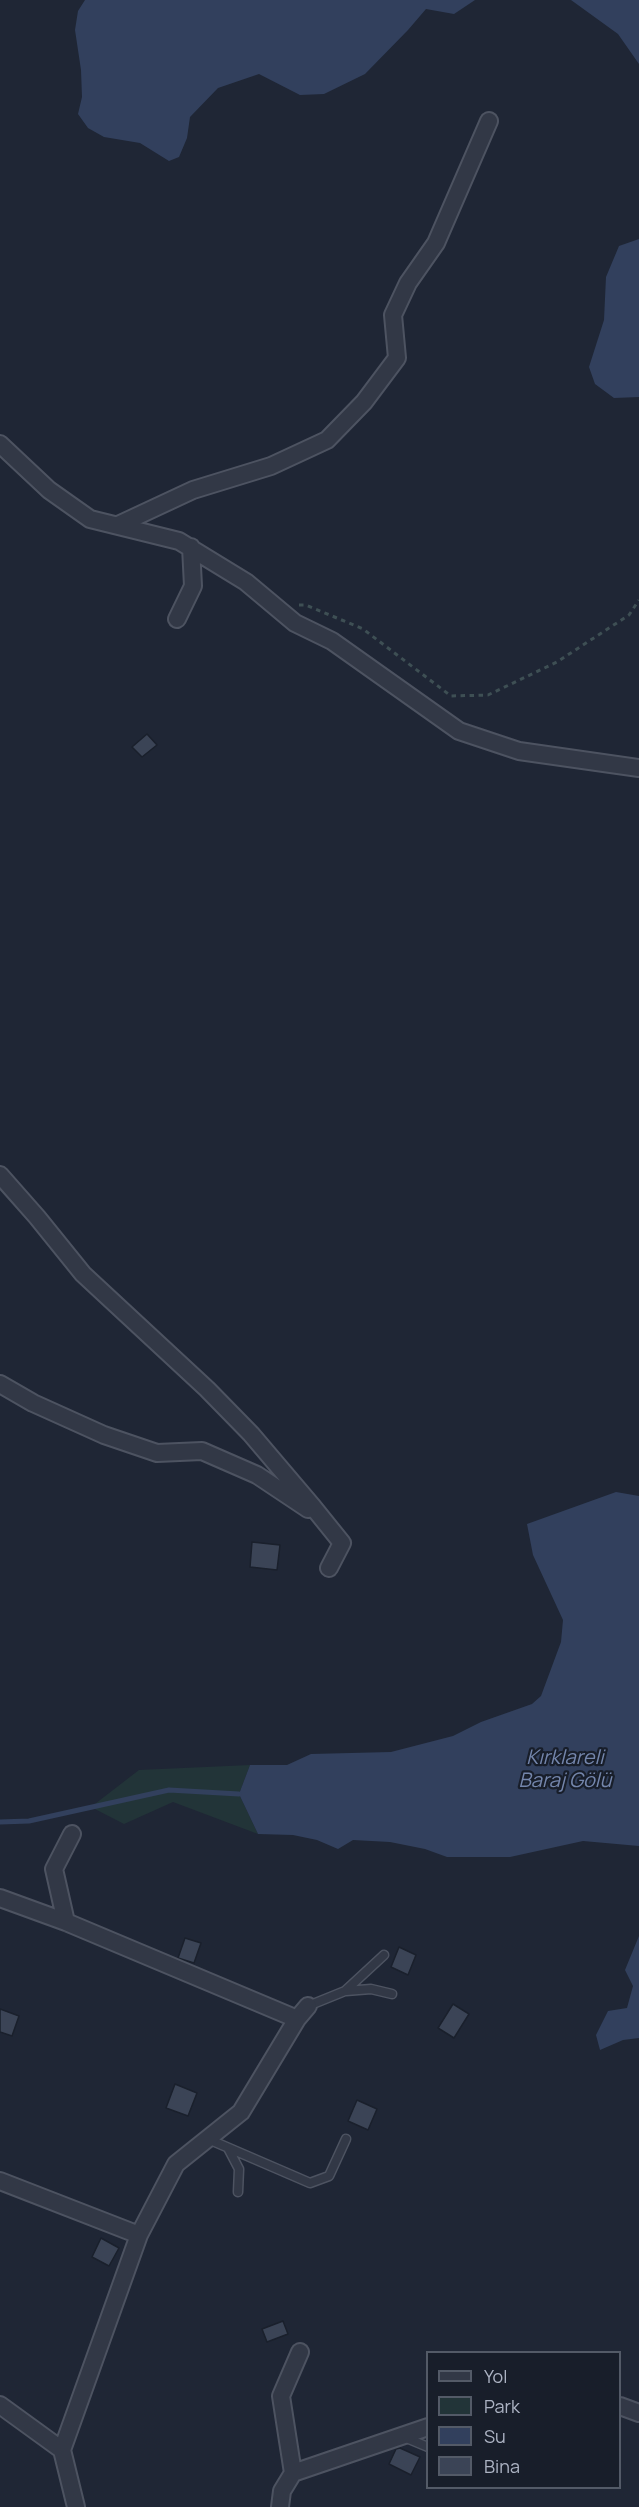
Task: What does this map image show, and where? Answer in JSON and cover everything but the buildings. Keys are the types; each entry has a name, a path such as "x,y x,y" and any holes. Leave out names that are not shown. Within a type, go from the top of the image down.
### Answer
{"street":[{"path":"118,525 193,490 271,466 327,440 364,402 398,358 393,315 408,283 436,243 489,121"},
{"path":"0,444 49,490 90,519 180,541 191,547 246,582 295,623 332,640 459,731 519,751 639,768"},
{"path":"177,620 193,586 191,547"},
{"path":"0,1175 83,1274 147,1332 251,1434 323,1519 342,1543 329,1568"},
{"path":"0,1384 33,1403 104,1436 158,1453 202,1451 257,1475 323,1519"},
{"path":"66,1922 54,1869 72,1834"},
{"path":"0,1898 66,1922 297,2019"},
{"path":"76,2507 62,2450 139,2235 176,2164 241,2112 297,2019 308,2006"},
{"path":"0,2181 139,2235"},
{"path":"293,2473 281,2396 300,2352"},
{"path":"0,2405 62,2450"},
{"path":"621,2406 639,2413"},
{"path":"280,2507 282,2491 293,2473 426,2428"}],"lane":[{"path":"345,1991 384,1955"},
{"path":"308,2006 345,1991 371,1989 392,1994"},
{"path":"208,2139 310,2183 329,2176 346,2139"},
{"path":"227,2147 239,2169 238,2192"},
{"path":"401,2436 426,2446"}],"path":[{"path":"270,602 306,605 363,629 451,696 488,695 557,662 629,615 639,600"}],"green space":[{"path":"250,1765 239,1794 258,1834 173,1802 124,1824 91,1807 139,1770"}],"water":[{"path":"85,0 475,0 454,14 426,9 365,74 324,94 300,95 259,74 218,88 190,117 187,138 179,157 169,161 140,143 104,137 88,128 78,114 82,97 81,70 75,30 78,11"},
{"path":"571,0 639,0 639,64 618,34"},
{"path":"639,239 639,397 614,398 595,384 589,367 604,320 606,277 619,246"},
{"name":"Kırklareli Baraj Gölü","path":"616,1492 639,1496 639,1846 583,1841 510,1857 447,1857 425,1849 390,1842 353,1840 338,1849 317,1840 293,1835 258,1834 239,1794 250,1765 287,1765 311,1754 391,1752 453,1736 481,1722 532,1704 541,1696 561,1642 563,1620 533,1555 527,1524"},
{"path":"639,1936 639,2038 623,2040 600,2050 596,2035 608,2011 627,2008 633,1986 625,1970"}],"waterway":[{"path":"0,1822 29,1821 169,1790 239,1794"}]}
